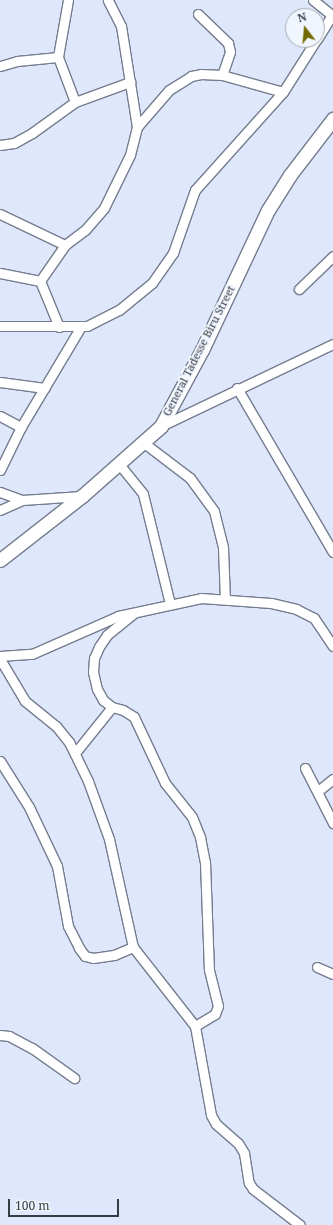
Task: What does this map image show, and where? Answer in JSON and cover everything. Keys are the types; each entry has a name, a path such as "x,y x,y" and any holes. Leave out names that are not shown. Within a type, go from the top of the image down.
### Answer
{"street":[{"path":"68,0 58,57 75,102"},
{"path":"40,281 65,245 85,230 104,208 130,155 137,127 121,26 108,0"},
{"path":"313,0 332,16 325,27"},
{"path":"198,14 228,43 230,52 222,75"},
{"path":"0,326 80,328 100,321 119,310 160,274 173,253 190,201 198,184 283,92 311,48"},
{"path":"0,66 17,61 58,57"},
{"path":"137,127 169,90 181,81 201,74 222,75 283,92"},
{"path":"0,145 14,143 32,133 75,102 130,82"},
{"name":"General Tadesse Biru Street","path":"0,560 82,496 144,443 161,426 202,350 268,210 290,175 333,120"},
{"path":"0,214 65,245"},
{"path":"299,289 333,256"},
{"path":"0,273 40,281"},
{"path":"40,281 59,327"},
{"path":"0,470 21,427 80,328"},
{"path":"161,426 237,388 333,344"},
{"path":"0,382 45,388"},
{"path":"237,388 333,552"},
{"path":"0,416 21,427"},
{"path":"144,443 190,478 214,511 223,548 225,599"},
{"path":"119,464 143,494 170,604"},
{"path":"0,492 22,500"},
{"path":"0,510 22,500 82,496"},
{"path":"300,1225 253,1189 249,1183 244,1153 238,1143 216,1124 211,1115 195,1026 133,947 103,820 75,753 63,734 25,701 0,658 41,652 70,636 118,616 188,600 225,599 271,603 296,609 314,618 332,642"},
{"path":"134,613 107,635 94,658 93,672 97,689 112,707 124,710 134,717 164,784 192,817 200,837 205,862 209,970 218,1006 215,1014 195,1026"},
{"path":"75,753 112,707"},
{"path":"0,761 29,807 57,866 68,926 79,948 85,956 93,958 114,955 133,947"},
{"path":"306,768 333,823"},
{"path":"318,791 333,779"},
{"path":"317,967 333,974"},
{"path":"0,1035 9,1036 32,1048 74,1078"}]}
